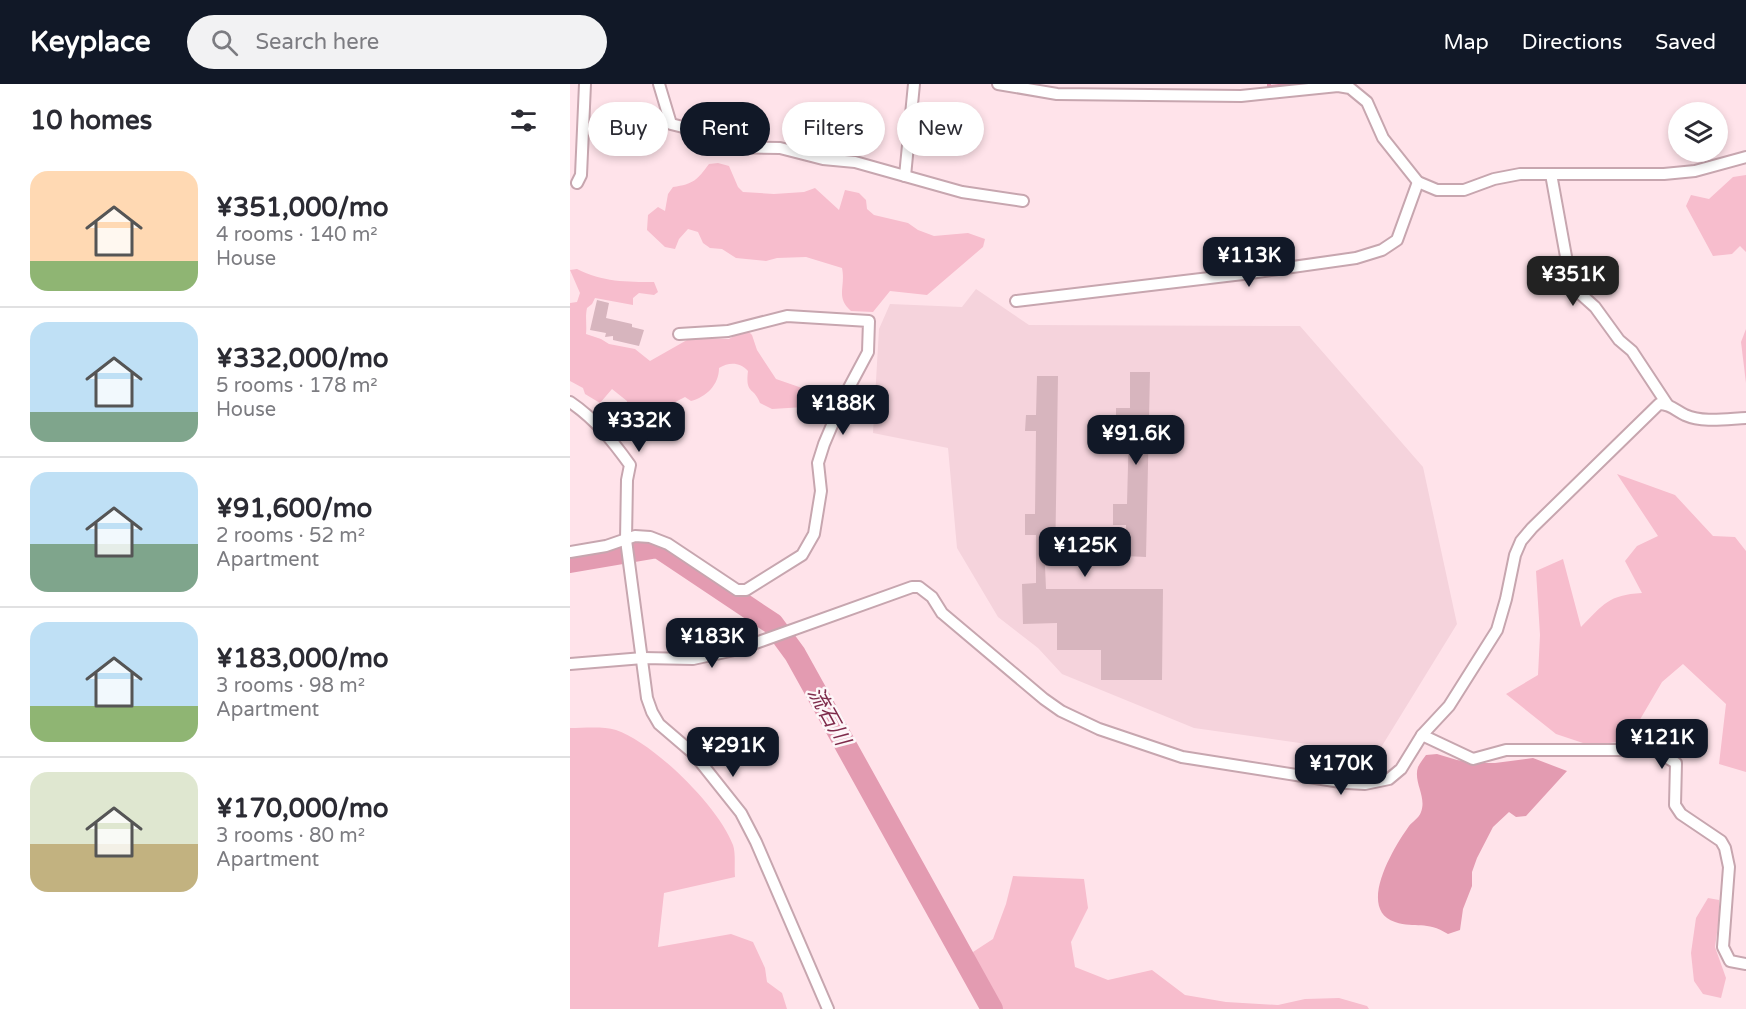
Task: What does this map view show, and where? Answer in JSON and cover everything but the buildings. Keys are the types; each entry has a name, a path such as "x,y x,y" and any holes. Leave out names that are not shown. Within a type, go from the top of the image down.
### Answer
{"street":[{"path":"577,183 581,174 585,84"},
{"path":"659,84 671,124 699,131 730,147 780,148 823,159 855,162 962,192 1023,201"},
{"path":"904,176 914,84"},
{"path":"998,84 1057,94 1241,96 1338,86 1350,88 1367,102 1383,138 1418,182 1437,190 1464,190 1512,175 1664,174 1695,171 1746,157"},
{"path":"1551,174 1569,273 1575,289 1595,307 1619,340 1632,351 1667,404 1684,415 1702,419 1746,418"},
{"path":"1016,301 1356,258 1382,250 1398,240 1418,182"},
{"path":"570,552 606,546 635,537 650,537 668,544 737,590 746,590 802,555 814,534 821,491 818,463 844,397 868,352 870,321 787,316 728,331 679,334"},
{"path":"570,402 592,418 630,465 627,480 626,540 647,698 652,712 658,724 694,754 741,813 756,842 828,1009"},
{"path":"570,664 643,658 693,658 740,649 912,587 919,587 932,597 942,613 1061,711 1099,729 1182,757 1347,783 1365,784 1389,779 1401,769 1422,735 1449,706 1497,630 1515,555 1521,541 1651,410 1659,404 1667,404"},
{"path":"1422,735 1473,759 1506,750 1565,749 1654,750 1670,758 1677,763 1675,805 1681,814 1721,841 1725,848 1729,867 1724,947 1730,961 1746,964"}],"shaded area":[{"path":"718,163 729,166 738,187 743,192 774,194 804,192 815,188 839,210 845,190 859,193 866,200 867,209 874,215 908,223 934,236 968,233 985,239 983,247 927,295 890,291 873,312 851,311 843,301 842,268 806,257 777,258 766,261 736,258 722,249 710,248 703,243 698,232 688,229 679,239 675,249 665,247 647,230 648,215 658,207 665,211 668,194 673,187 690,183 698,178 709,164"},
{"path":"1746,175 1746,252 1740,246 1732,254 1713,256 1686,206 1691,195 1709,199 1733,177"},
{"path":"577,269 605,279 654,282 658,292 654,295 639,293 633,298 633,305 595,298 587,308 586,334 609,344 635,349 650,361 687,340 729,339 742,331 748,331 776,379 802,388 806,394 804,407 772,409 760,403 749,387 748,371 734,364 719,368 717,380 702,397 691,401 685,397 648,416 644,412 633,412 627,407 627,401 612,389 600,403 585,394 583,388 570,381 570,303 577,302 580,293 570,270"},
{"path":"976,289 1029,325 1300,326 1423,467 1457,624 1377,754 1194,728 1062,674 1038,648 998,617 957,548 948,448 873,433 879,329 890,304 962,307"},
{"path":"1746,329 1746,383 1741,342"},
{"path":"1617,474 1675,495 1713,536 1735,537 1746,551 1746,772 1719,764 1726,704 1683,664 1662,682 1635,728 1622,741 1592,746 1556,734 1506,694 1538,675 1540,635 1536,571 1563,559 1581,627 1607,602 1621,596 1642,593 1625,561 1637,546 1658,536"},
{"path":"570,728 616,730 648,748 700,795 726,830 733,845 735,877 664,893 658,947 731,934 753,942 765,968 767,982 782,993 787,1009 570,1009"},
{"path":"1437,754 1477,763 1533,758 1567,771 1526,816 1516,817 1509,812 1493,827 1472,872 1472,886 1463,909 1460,930 1448,934 1433,927 1395,922 1384,915 1379,904 1378,891 1395,848 1421,812 1418,767 1426,755"},
{"path":"1013,876 1084,879 1088,908 1071,942 1075,967 1108,980 1152,970 1185,995 1226,1002 1278,1005 1305,999 1339,998 1367,1006 1369,1009 997,1009 976,970 973,952 993,939 1006,904"},
{"path":"1708,898 1719,900 1715,947 1726,978 1721,998 1703,994 1694,981 1691,953 1696,918"}],"waterway":[{"path":"1269,84 1269,87 1298,84"},
{"name":"流石川","path":"570,562 658,547 773,624 795,654 992,1009"}]}
